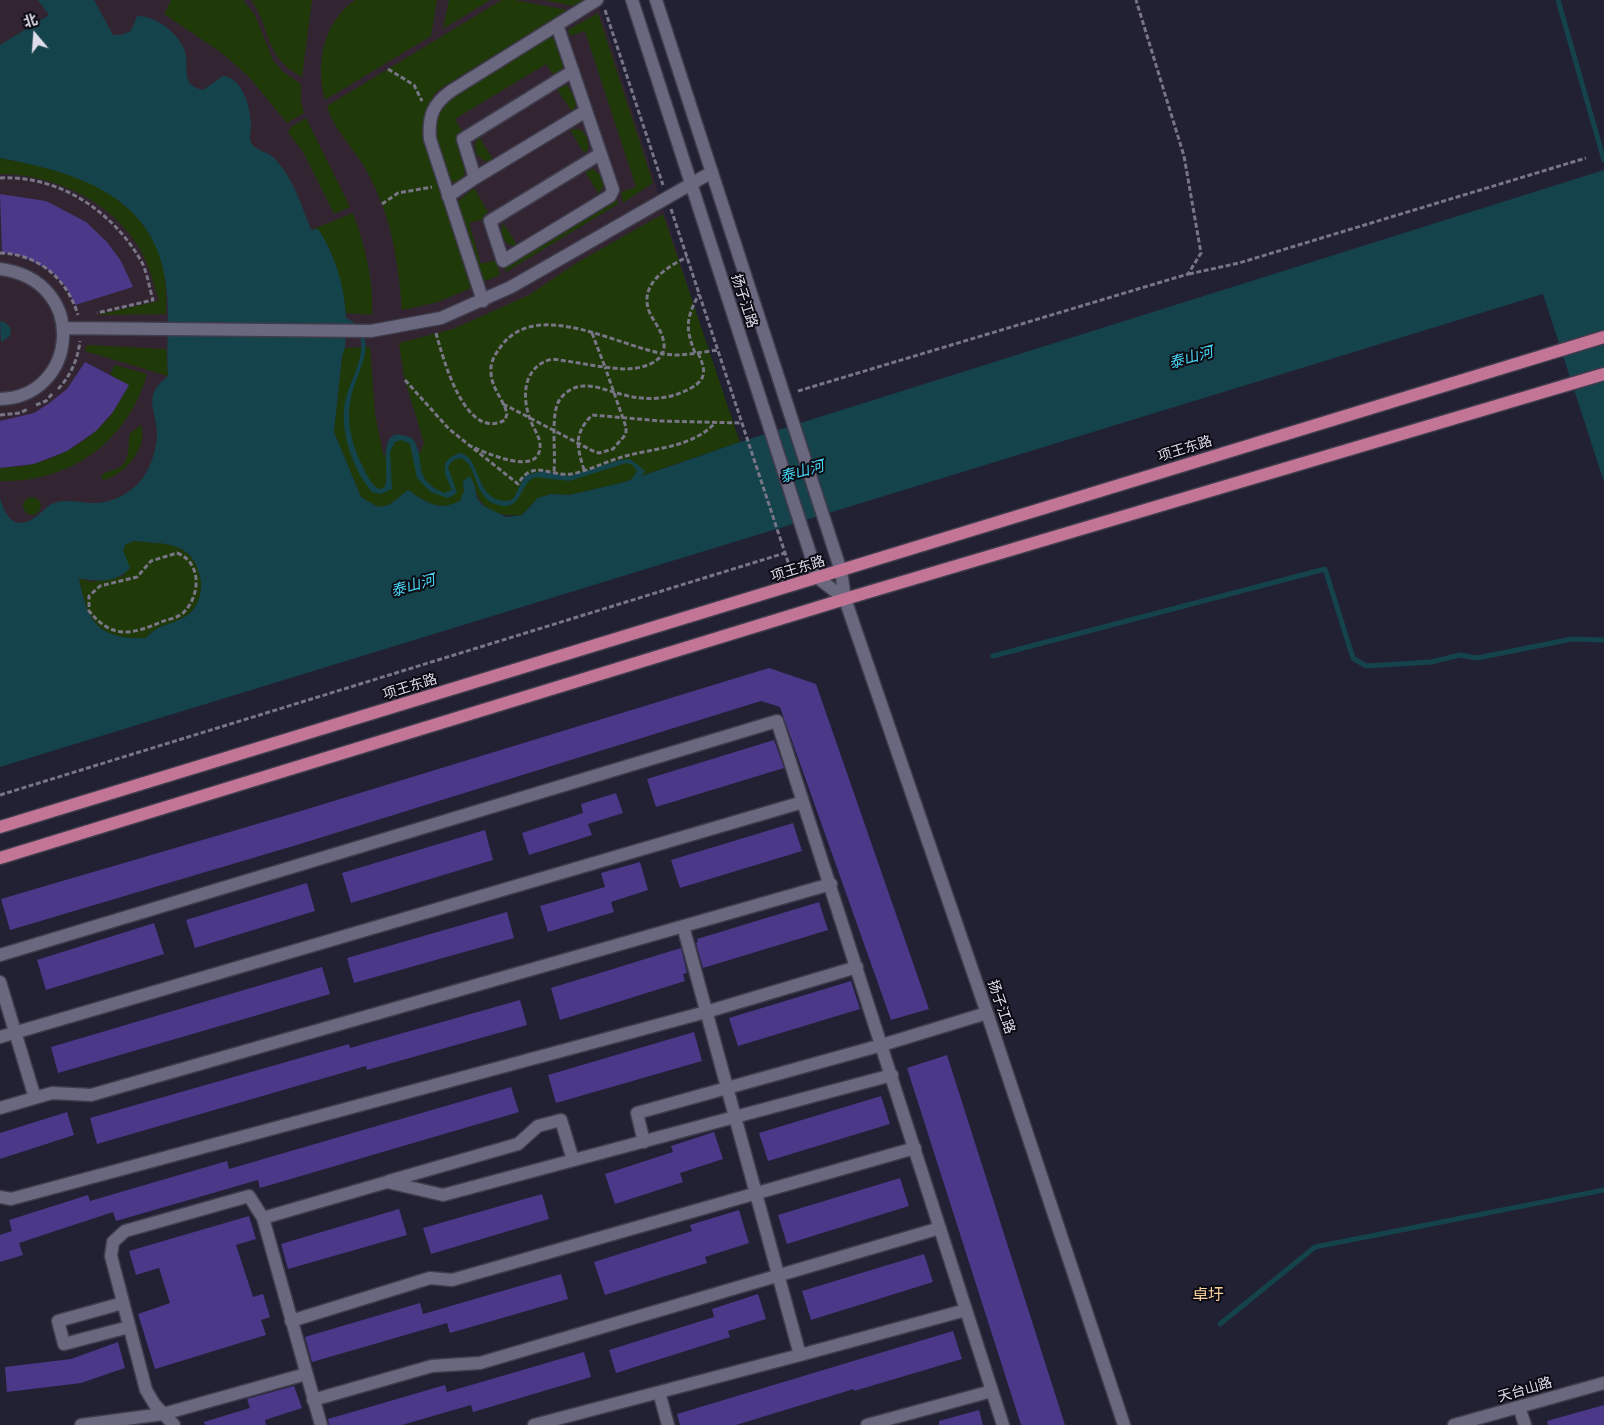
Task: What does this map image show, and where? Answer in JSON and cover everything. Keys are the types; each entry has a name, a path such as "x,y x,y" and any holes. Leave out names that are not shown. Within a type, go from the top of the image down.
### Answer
{"main road":[{"name":"项王东路","path":"0,828 1520,361 1551,354 1604,337"},
{"path":"0,858 846,599 1604,374"}],"street":[{"path":"483,301 430,138 428,125 432,109 440,99 451,91 597,0"},
{"name":"扬子江路","path":"632,0 818,578"},
{"name":"扬子江路","path":"656,0 841,571 846,599 987,1013 1124,1425"},
{"path":"557,25 613,190 610,196 502,261 490,221 600,154"},
{"path":"475,178 464,139 573,71"},
{"path":"448,196 586,111"},
{"path":"63,328 371,330 432,320 483,301 712,172"},
{"path":"0,268 18,271 37,280 52,295 61,315 64,336 59,358 48,377 30,391 10,398 0,398"},
{"path":"818,578 846,599"},
{"path":"0,955 777,721 1003,1425"},
{"path":"0,1037 803,802"},
{"path":"0,1108 52,1093 91,1095 830,884"},
{"path":"683,926 800,1355"},
{"path":"0,1197 11,1199 706,1012 857,967"},
{"path":"0,982 35,1098"},
{"path":"644,1142 637,1112 882,1045 987,1013"},
{"path":"387,1182 443,1195 892,1075"},
{"path":"264,1218 518,1144 538,1126 561,1120 573,1160"},
{"path":"291,1321 430,1278 452,1280 915,1148"},
{"path":"174,1425 155,1406 146,1390 111,1256 113,1242 125,1231 249,1196 264,1218 321,1425"},
{"path":"313,1400 432,1366 480,1363 777,1274 940,1228"},
{"path":"123,1303 58,1320 64,1344 130,1327"},
{"path":"534,1425 966,1310"},
{"path":"81,1425 164,1414 306,1374"},
{"name":"天台山路","path":"1454,1425 1604,1383"},
{"path":"867,1425 992,1391"},
{"path":"659,1392 668,1425"},
{"path":"1519,1407 1525,1425"}],"path":[{"path":"602,0 779,538"},
{"path":"1136,0 1184,156 1201,253 1188,274"},
{"path":"388,69 414,85 421,99 432,109"},
{"path":"784,396 1188,274 1239,262 1586,158"},
{"path":"0,178 20,177 69,191 110,220 141,260 153,300 88,315"},
{"path":"382,204 398,193 423,190 444,183"},
{"path":"468,445 508,461 530,460 538,455 540,447 530,418 526,387 535,367 543,361 552,359 627,369 653,365 662,353 664,339 649,310 648,293 656,278 664,270 687,257"},
{"path":"554,471 556,412 560,399 565,394 584,386 659,400 677,395 698,384 704,376 705,367 697,353 687,327 690,312 699,294"},
{"path":"432,320 452,383 462,403 479,420 489,424 499,424 505,420 507,414 492,381 490,371 494,355 506,340 520,330 562,325 662,353 697,353 718,350"},
{"path":"503,403 593,452 599,453 614,450 623,438 626,427 592,332"},
{"path":"405,380 430,410 468,445 518,484 525,475 531,472 542,470 570,474 693,438 709,429 715,423"},
{"path":"584,470 577,447 577,439 592,415 742,423"},
{"path":"177,553 189,558 193,564 196,585 189,605 178,616 136,633 105,627 89,611 88,596 100,586 137,577 151,561 177,553"},
{"path":"0,795 785,553"}],"shaded area":[{"path":"0,0 597,0 738,443 0,662"}],"green space":[{"path":"171,0 243,0 255,15 273,60 282,71 301,84 301,102 304,113 287,123 249,77 222,53 164,14"},
{"path":"251,0 312,0 302,77 287,67 277,56"},
{"path":"355,0 437,0 431,36 325,100 321,72 324,45 335,20"},
{"path":"449,0 490,0 443,29"},
{"path":"502,0 514,0 567,10 441,88 434,95 424,116 422,136 471,288 438,302 402,310 392,237 381,202 365,168 338,130 327,106"},
{"path":"544,0 583,0 573,6"},
{"path":"598,13 653,183 623,203 621,192 636,187 585,31 570,36 568,30"},
{"path":"550,36 557,42 564,66 554,76 546,64 455,119 462,131 457,141 465,169 464,175 456,183 449,179 440,164 435,142 435,122 440,109 446,101"},
{"path":"567,85 577,101 573,113 557,89"},
{"path":"306,118 350,207 334,214 303,152 288,132 291,127"},
{"path":"579,129 586,135 588,140 588,150 584,153 570,130"},
{"path":"479,137 494,161 484,161 476,154 475,144"},
{"path":"0,158 46,168 90,183 110,194 129,208 144,225 157,246 163,262 166,314 96,315 159,301 141,251 115,218 99,205 61,185 21,175 0,174"},
{"path":"593,169 601,176 604,185 599,194 585,172"},
{"path":"474,188 488,212 483,216 484,219 469,223 481,264 496,260 500,275 485,281 482,280 456,203"},
{"path":"617,199 618,204 506,272 505,268"},
{"path":"353,213 368,264 372,289 372,315 346,313 340,280 329,249 318,229 311,230"},
{"path":"663,214 740,442 621,483 569,495 551,494 538,498 522,515 505,515 490,510 480,500 474,484 463,481 464,491 460,501 445,506 433,504 408,490 389,505 378,507 361,497 334,432 342,356 345,348 370,347 375,414 384,458 387,447 396,436 406,436 413,439 417,452 420,453 424,443 404,377 399,343 453,329 529,295 578,262"},
{"path":"503,223 517,245 509,244 503,239 501,233"},
{"path":"87,345 166,349 168,376 85,351"},
{"path":"115,365 147,374 138,398 126,420 110,438 92,454 72,466 49,475 25,480 0,481 0,467 16,467 47,460 78,445 103,424 115,409 128,385 110,375"},
{"path":"141,425 143,434 138,451 133,459 119,473 103,480 101,476 103,474 125,463 130,433"},
{"path":"28,497 36,497 41,502 39,513 28,515 23,510 23,502"},
{"path":"134,541 168,544 177,547 192,558 201,581 199,598 191,612 180,620 157,629 146,638 116,636 97,625 86,606 79,578 92,582 124,576 125,558 123,550 126,544"}],"water":[{"name":"泰山河","path":"38,0 94,0 113,35 121,35 131,31 137,16 159,22 172,32 182,45 185,52 188,80 191,84 203,90 223,76 230,78 240,87 247,102 251,118 250,137 252,144 257,149 274,158 288,177 311,230 318,229 334,260 344,295 346,318 357,325 364,334 365,354 351,398 349,422 354,446 360,461 370,481 379,489 384,488 386,482 386,452 388,443 392,436 400,435 413,439 417,447 423,475 433,487 444,493 452,490 445,474 445,463 459,453 466,455 471,460 481,483 491,496 503,501 509,501 514,498 524,477 544,471 569,476 620,460 630,459 645,471 642,476 740,442 1604,170 1604,482 1543,294 0,767 0,498 8,516 13,521 25,523 51,504 57,502 103,502 119,497 129,491 142,480 153,456 157,428 152,398 160,384 168,376 166,284 159,254 146,229 128,209 107,193 83,181 56,171 0,158 0,45 49,15","holes":["346,326 359,332 361,347 359,362 345,404 345,430 352,457 364,482 372,492 381,494 392,489 390,452 395,442 401,440 410,444 417,478 431,492 448,498 457,493 448,467 453,460 461,458 471,468 484,496 498,505 506,506 516,501 535,477 569,481 626,463 633,465 637,471 631,480 621,483 569,495 551,494 538,498 522,515 506,517 482,505 477,498 470,476 463,481 464,491 460,501 452,504 445,506 432,504 408,490 389,505 378,507 361,497 334,432","134,541 168,544 177,547 192,558 201,581 199,598 191,612 180,620 157,629 146,638 116,636 97,625 86,606 79,578 106,580 125,573 130,568 123,550 126,544"]},
{"path":"0,321 6,323 11,329 10,336 1,342"}],"building":[{"path":"0,194 46,201 86,222 107,242 121,261 133,287 75,305 66,287 52,272 22,256 2,252"},
{"path":"85,362 129,385 113,412 96,431 67,451 34,464 0,468 0,421 34,413 48,404 67,389"},
{"path":"769,668 816,684 929,1009 891,1020 780,707 761,701 300,844 10,930 1,899 291,814"},
{"path":"774,740 784,768 656,807 647,779"},
{"path":"616,793 623,813 588,824 592,835 529,855 522,833 583,813 581,804"},
{"path":"793,823 802,851 680,888 671,860"},
{"path":"485,830 493,860 351,903 342,873"},
{"path":"640,862 648,890 611,902 614,912 548,932 540,906 605,887 601,873"},
{"path":"307,883 315,911 195,948 186,920"},
{"path":"819,902 828,930 703,968 696,943 698,942 697,939"},
{"path":"507,912 514,938 354,983 347,958"},
{"path":"154,923 164,954 46,990 37,960"},
{"path":"681,948 687,973 683,974 685,981 560,1020 551,988"},
{"path":"322,967 330,994 58,1073 51,1047"},
{"path":"851,981 860,1009 738,1046 729,1018"},
{"path":"520,1000 527,1025 367,1070 366,1066 97,1144 90,1118 349,1044 350,1048"},
{"path":"694,1032 702,1061 556,1103 548,1075"},
{"path":"947,1055 1065,1425 1021,1425 907,1068"},
{"path":"511,1087 519,1112 260,1188 258,1180 116,1221 113,1212 19,1243 23,1255 0,1262 0,1235 12,1231 9,1220 88,1195 90,1201 227,1161 229,1169"},
{"path":"881,1096 890,1124 768,1161 759,1133"},
{"path":"67,1112 74,1135 0,1159 0,1133"},
{"path":"714,1132 723,1159 680,1173 683,1182 615,1204 605,1174 673,1152 671,1146"},
{"path":"900,1178 909,1206 787,1244 778,1215"},
{"path":"542,1194 549,1219 431,1254 423,1228"},
{"path":"399,1209 407,1235 288,1269 281,1244"},
{"path":"739,1210 749,1243 705,1257 707,1263 605,1295 594,1262 692,1231 690,1225"},
{"path":"249,1216 256,1239 236,1245 253,1297 263,1294 270,1317 261,1320 266,1335 155,1369 138,1314 170,1303 159,1268 136,1275 129,1251"},
{"path":"924,1254 933,1282 811,1320 802,1291"},
{"path":"561,1274 568,1299 450,1333 447,1323 312,1362 305,1337 420,1303 423,1314"},
{"path":"758,1294 766,1319 728,1331 730,1337 616,1373 609,1350 714,1317 712,1309"},
{"path":"953,1331 962,1359 736,1425 680,1425 677,1414"},
{"path":"118,1342 125,1368 81,1383 7,1392 5,1367 71,1359"},
{"path":"584,1352 591,1377 473,1412 471,1405 402,1425 329,1425 328,1419 445,1385 447,1392"},
{"path":"294,1386 302,1408 265,1420 266,1425 205,1425 204,1422 250,1408 247,1399"},
{"path":"1604,1405 1604,1425 1548,1425 1547,1421"},
{"path":"979,1410 983,1425 939,1425 939,1421"}],"waterway":[{"path":"1558,0 1604,160"},
{"path":"993,656 1325,569 1353,658 1366,666 1431,662 1460,655 1477,658 1572,639 1604,640"},
{"path":"1220,1324 1315,1247 1604,1190"}],"district":[{"name":"卓圩","path":"1208,1295"}]}
